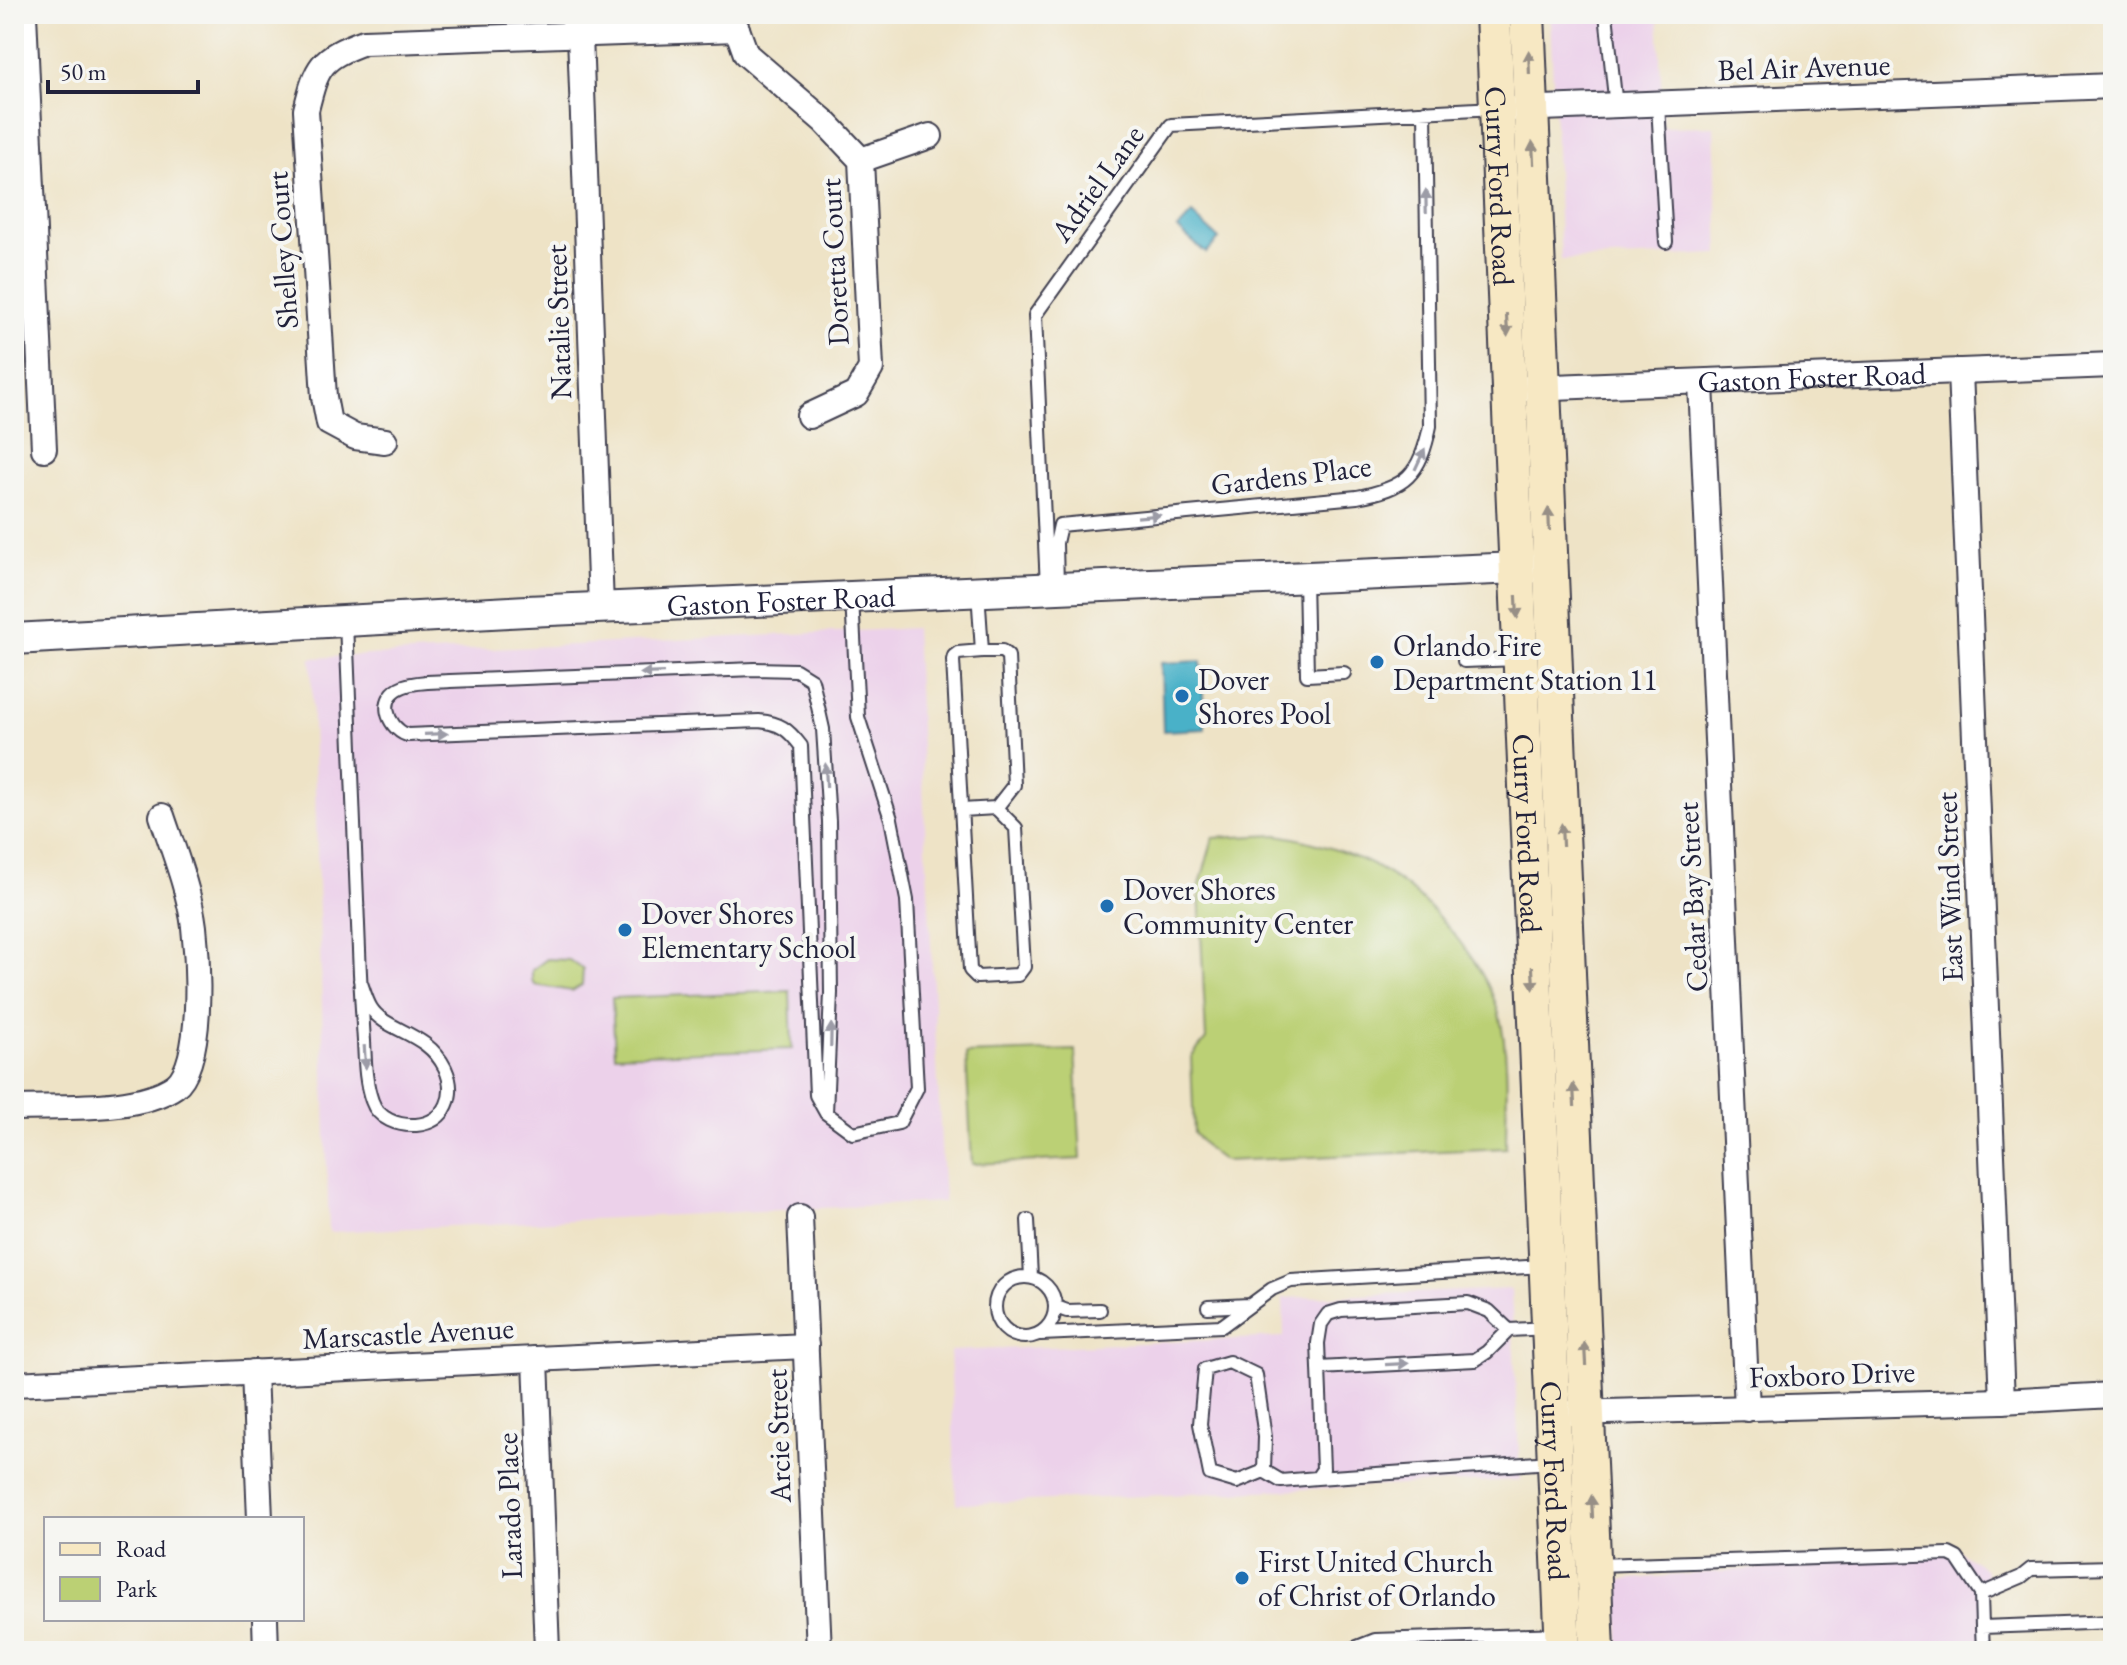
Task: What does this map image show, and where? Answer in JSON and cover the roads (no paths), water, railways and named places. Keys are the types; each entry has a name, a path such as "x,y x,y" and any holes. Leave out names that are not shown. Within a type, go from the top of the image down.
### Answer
{"main road":[{"name":"Curry Ford Road","path":"1493,14 1515,568 1537,658 1588,1412 1595,1565 1580,1639"},
{"name":"Curry Ford Road","path":"1527,14 1550,566 1537,658 1546,1266 1555,1462 1580,1639"}],"street":[{"path":"24,14 44,449"},
{"path":"580,35 741,21"},
{"name":"Doretta Court","path":"741,21 746,54 825,122 861,160 871,368 856,394 809,416"},
{"name":"Shelley Court","path":"385,441 355,437 329,423 324,397 306,110 315,74 334,53 364,42 580,35"},
{"name":"Natalie Street","path":"580,35 601,607"},
{"name":"Bel Air Avenue","path":"1497,108 1616,107 2113,86"},
{"path":"861,160 930,136"},
{"name":"Gaston Foster Road","path":"1510,389 2113,365"},
{"name":"East Wind Street","path":"1960,371 2002,1401"},
{"name":"Cedar Bay Street","path":"1701,383 1747,1409"},
{"name":"Gaston Foster Road","path":"14,639 601,607 1550,566"},
{"path":"14,1108 130,1105 177,1085 193,1054 197,1014 194,925 162,816"},
{"name":"Arcie Street","path":"800,1217 819,1651"},
{"name":"Marscastle Avenue","path":"14,1384 806,1346"},
{"name":"Larado Place","path":"536,1359 547,1651"},
{"path":"254,1372 260,1517"},
{"name":"Foxboro Drive","path":"1553,1413 2002,1401 2113,1395"},
{"path":"1555,1462 1590,1460"},
{"path":"265,1621 266,1651"}],"lane":[{"path":"1606,14 1616,107"},
{"path":"1658,105 1666,242"},
{"name":"Adriel Lane","path":"1052,588 1045,518 1035,315 1171,125 1497,108"},
{"name":"Gardens Place","path":"1052,588 1060,525 1357,497 1394,488 1419,467 1430,426 1425,111"},
{"path":"1305,577 1307,675 1344,673"},
{"path":"978,591 982,651"},
{"path":"826,1113 831,993 829,821 823,729 812,680 796,670 755,669 450,681 401,687 392,694 386,706 388,719 397,731 407,735 759,721 777,723 790,731 801,746 816,1095 826,1113 853,1133 899,1123 917,1088 907,900 891,819 858,717 852,597"},
{"path":"346,622 360,980 366,1080 373,1104 386,1120 407,1125 429,1124 445,1111 451,1094 448,1075 438,1054 372,1010 360,980"},
{"path":"962,810 996,808 1016,828 1024,967 1018,975 977,977 970,970 954,656 958,653 1002,651 1008,656 1014,785 996,808"},
{"path":"1464,661 1537,658"},
{"path":"1028,1220 1031,1277"},
{"path":"1041,1334 1049,1327 1056,1307 1054,1297 1049,1288 1031,1277 1020,1277 1003,1287 995,1304 999,1322 1013,1335 1022,1338 1041,1334 1222,1326 1272,1289 1291,1281 1546,1266"},
{"path":"1317,1478 1323,1469 1318,1343 1321,1324 1328,1314 1341,1310 1468,1303 1489,1311 1509,1330"},
{"path":"1208,1307 1249,1305"},
{"path":"1056,1307 1067,1311 1100,1310"},
{"path":"1319,1368 1475,1360 1509,1330 1549,1328"},
{"path":"1229,1362 1256,1375 1265,1437 1264,1471 1237,1482 1210,1474 1200,1424 1205,1369 1229,1362"},
{"path":"1264,1471 1281,1481 1555,1462"},
{"path":"1595,1565 1949,1554 1957,1558 1981,1594 1983,1651"},
{"path":"1981,1594 2021,1577 2031,1569 2113,1567"},
{"path":"1982,1627 2113,1622"},
{"path":"1347,1651 1375,1640 1580,1639"}],"water":[{"path":"1192,214 1219,239 1206,253 1178,229"},
{"name":"Dover Shores Pool","path":"1201,661 1205,729 1163,731 1161,663"}],"place":[{"name":"Orlando Fire Department Station 11","path":"1377,662"},
{"name":"Dover Shores Pool","path":"1182,696"},
{"name":"Dover Shores Community Center","path":"1107,906"},
{"name":"Dover Shores Elementary School","path":"625,930"},
{"name":"First United Church of Christ of Orlando","path":"1242,1578"}]}
